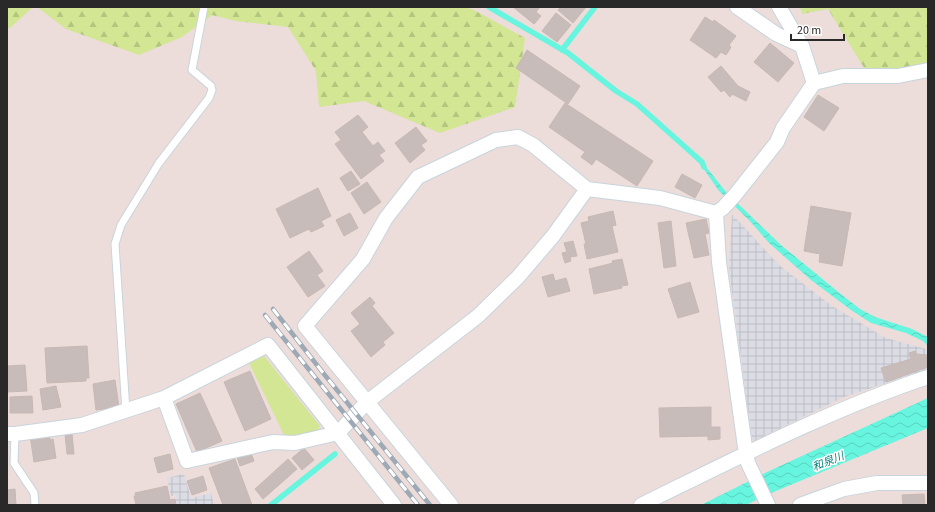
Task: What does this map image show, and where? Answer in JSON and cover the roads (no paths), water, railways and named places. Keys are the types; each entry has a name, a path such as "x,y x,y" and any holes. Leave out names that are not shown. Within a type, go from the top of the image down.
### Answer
{"street":[{"path":"737,7 776,34 802,46"},
{"path":"779,7 802,46 814,83"},
{"path":"768,505 748,461 719,262 719,211 735,195 777,142 784,128 814,83 843,76 898,76 928,70"},
{"path":"451,505 306,326 363,259 386,218 418,177 496,140 518,136 533,145 587,189 660,198 719,211"},
{"path":"164,398 187,461 273,442 295,443 338,433 367,402 478,316 518,277 553,236 587,189"},
{"path":"11,434 82,425 164,398 268,345 394,505"},
{"path":"641,505 748,461 838,411 892,389 928,377"},
{"path":"800,505 844,488 877,483 928,484"}],"lane":[{"path":"126,411 115,244 121,225 159,163 209,98 211,86 192,70 204,7"},
{"path":"11,434 14,463 34,493 35,505"}],"water":[{"path":"647,114 702,162 727,193 781,245 860,309 875,317 912,329 928,337 928,346 923,341 906,333 871,323 811,280 769,243 749,220 719,191 701,165"},
{"name":"和泉川","path":"928,398 928,428 776,491 746,505 701,505 767,472"}],"waterway":[{"path":"489,7 568,53 616,91 637,104 702,162 704,167"},
{"path":"562,50 595,7"},
{"path":"271,505 335,454"}],"railway":[{"path":"273,309 430,505"},
{"path":"265,315 418,505"}]}
